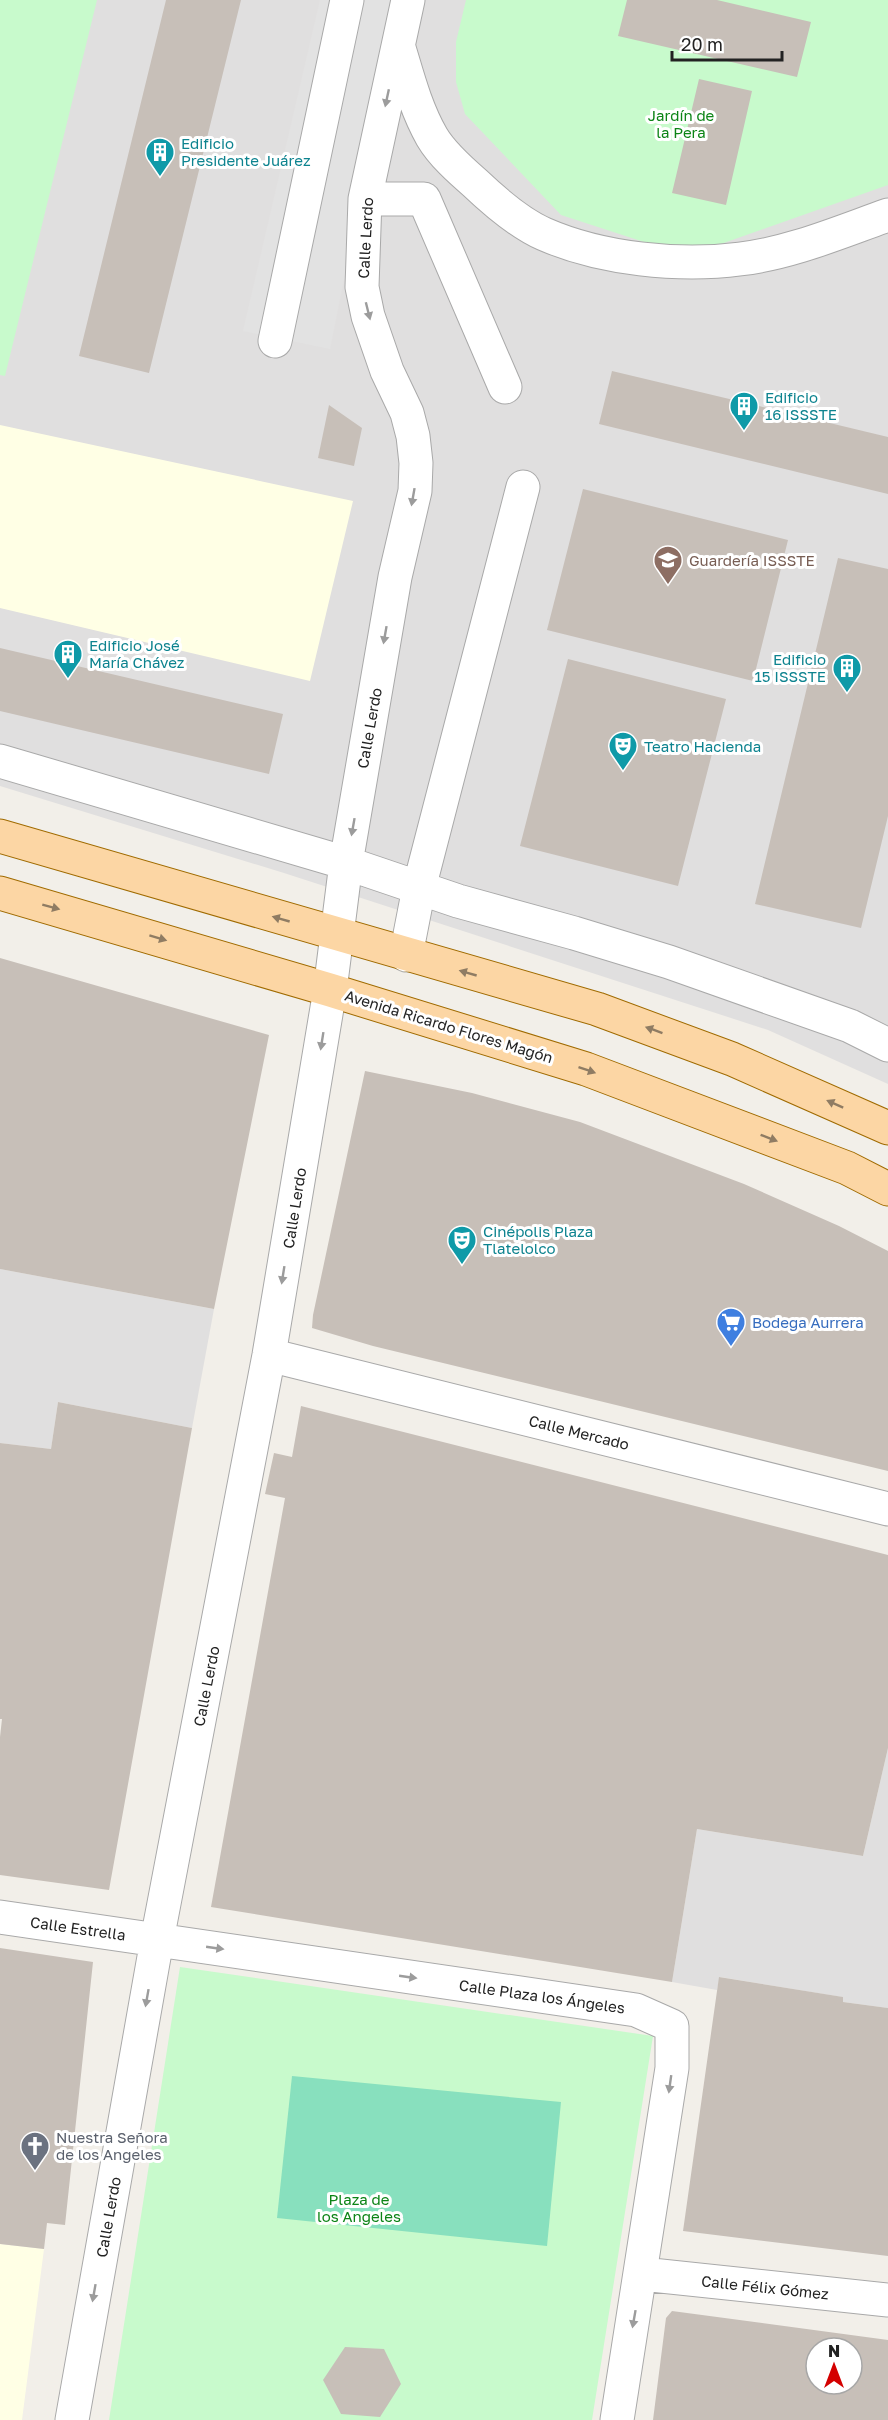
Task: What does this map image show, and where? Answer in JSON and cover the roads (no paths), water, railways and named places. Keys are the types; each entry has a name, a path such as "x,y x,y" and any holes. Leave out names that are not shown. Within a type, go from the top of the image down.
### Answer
{"main road":[{"path":"0,836 338,936 597,1009 732,1059 888,1128"},
{"name":"Avenida Ricardo Flores Magón","path":"0,893 102,921 586,1069 847,1168 888,1189"}],"street":[{"path":"275,341 347,0"},
{"name":"Calle Lerdo","path":"72,2420 157,1940 269,1355 330,990 346,863 395,577 415,490 416,463 413,436 407,413 387,371 368,315 362,287 365,199 408,0"},
{"path":"398,43 416,104 433,139 456,166 508,211 542,233 577,246 611,254 679,262 742,259 818,239 888,215"},
{"path":"365,199 424,199 505,387"},
{"path":"406,955 419,888 523,487"},
{"path":"0,761 346,863 419,888 669,962 850,1026 888,1045"},
{"name":"Calle Mercado","path":"269,1355 888,1509"},
{"name":"Calle Estrella","path":"0,1917 157,1940"},
{"name":"Calle Plaza los Ángeles","path":"157,1940 636,2010 672,2026 672,2068 642,2274 617,2420"},
{"name":"Calle Félix Gómez","path":"642,2274 888,2300"}],"place":[{"name":"Edificio Presidente Juárez","path":"160,178"},
{"name":"Edificio 16 ISSSTE","path":"744,432"},
{"name":"Guardería ISSSTE","path":"668,586"},
{"name":"Edificio José María Chávez","path":"68,680"},
{"name":"Edificio 15 ISSSTE","path":"847,694"},
{"name":"Teatro Hacienda","path":"623,772"},
{"name":"Cinépolis Plaza Tlatelolco","path":"462,1266"},
{"name":"Bodega Aurrera","path":"731,1348"},
{"name":"Nuestra Señora de los Angeles","path":"35,2172"}],"park label":[{"name":"Jardín de la Pera","path":"681,124"},
{"name":"Plaza de los Angeles","path":"359,2208"}]}
